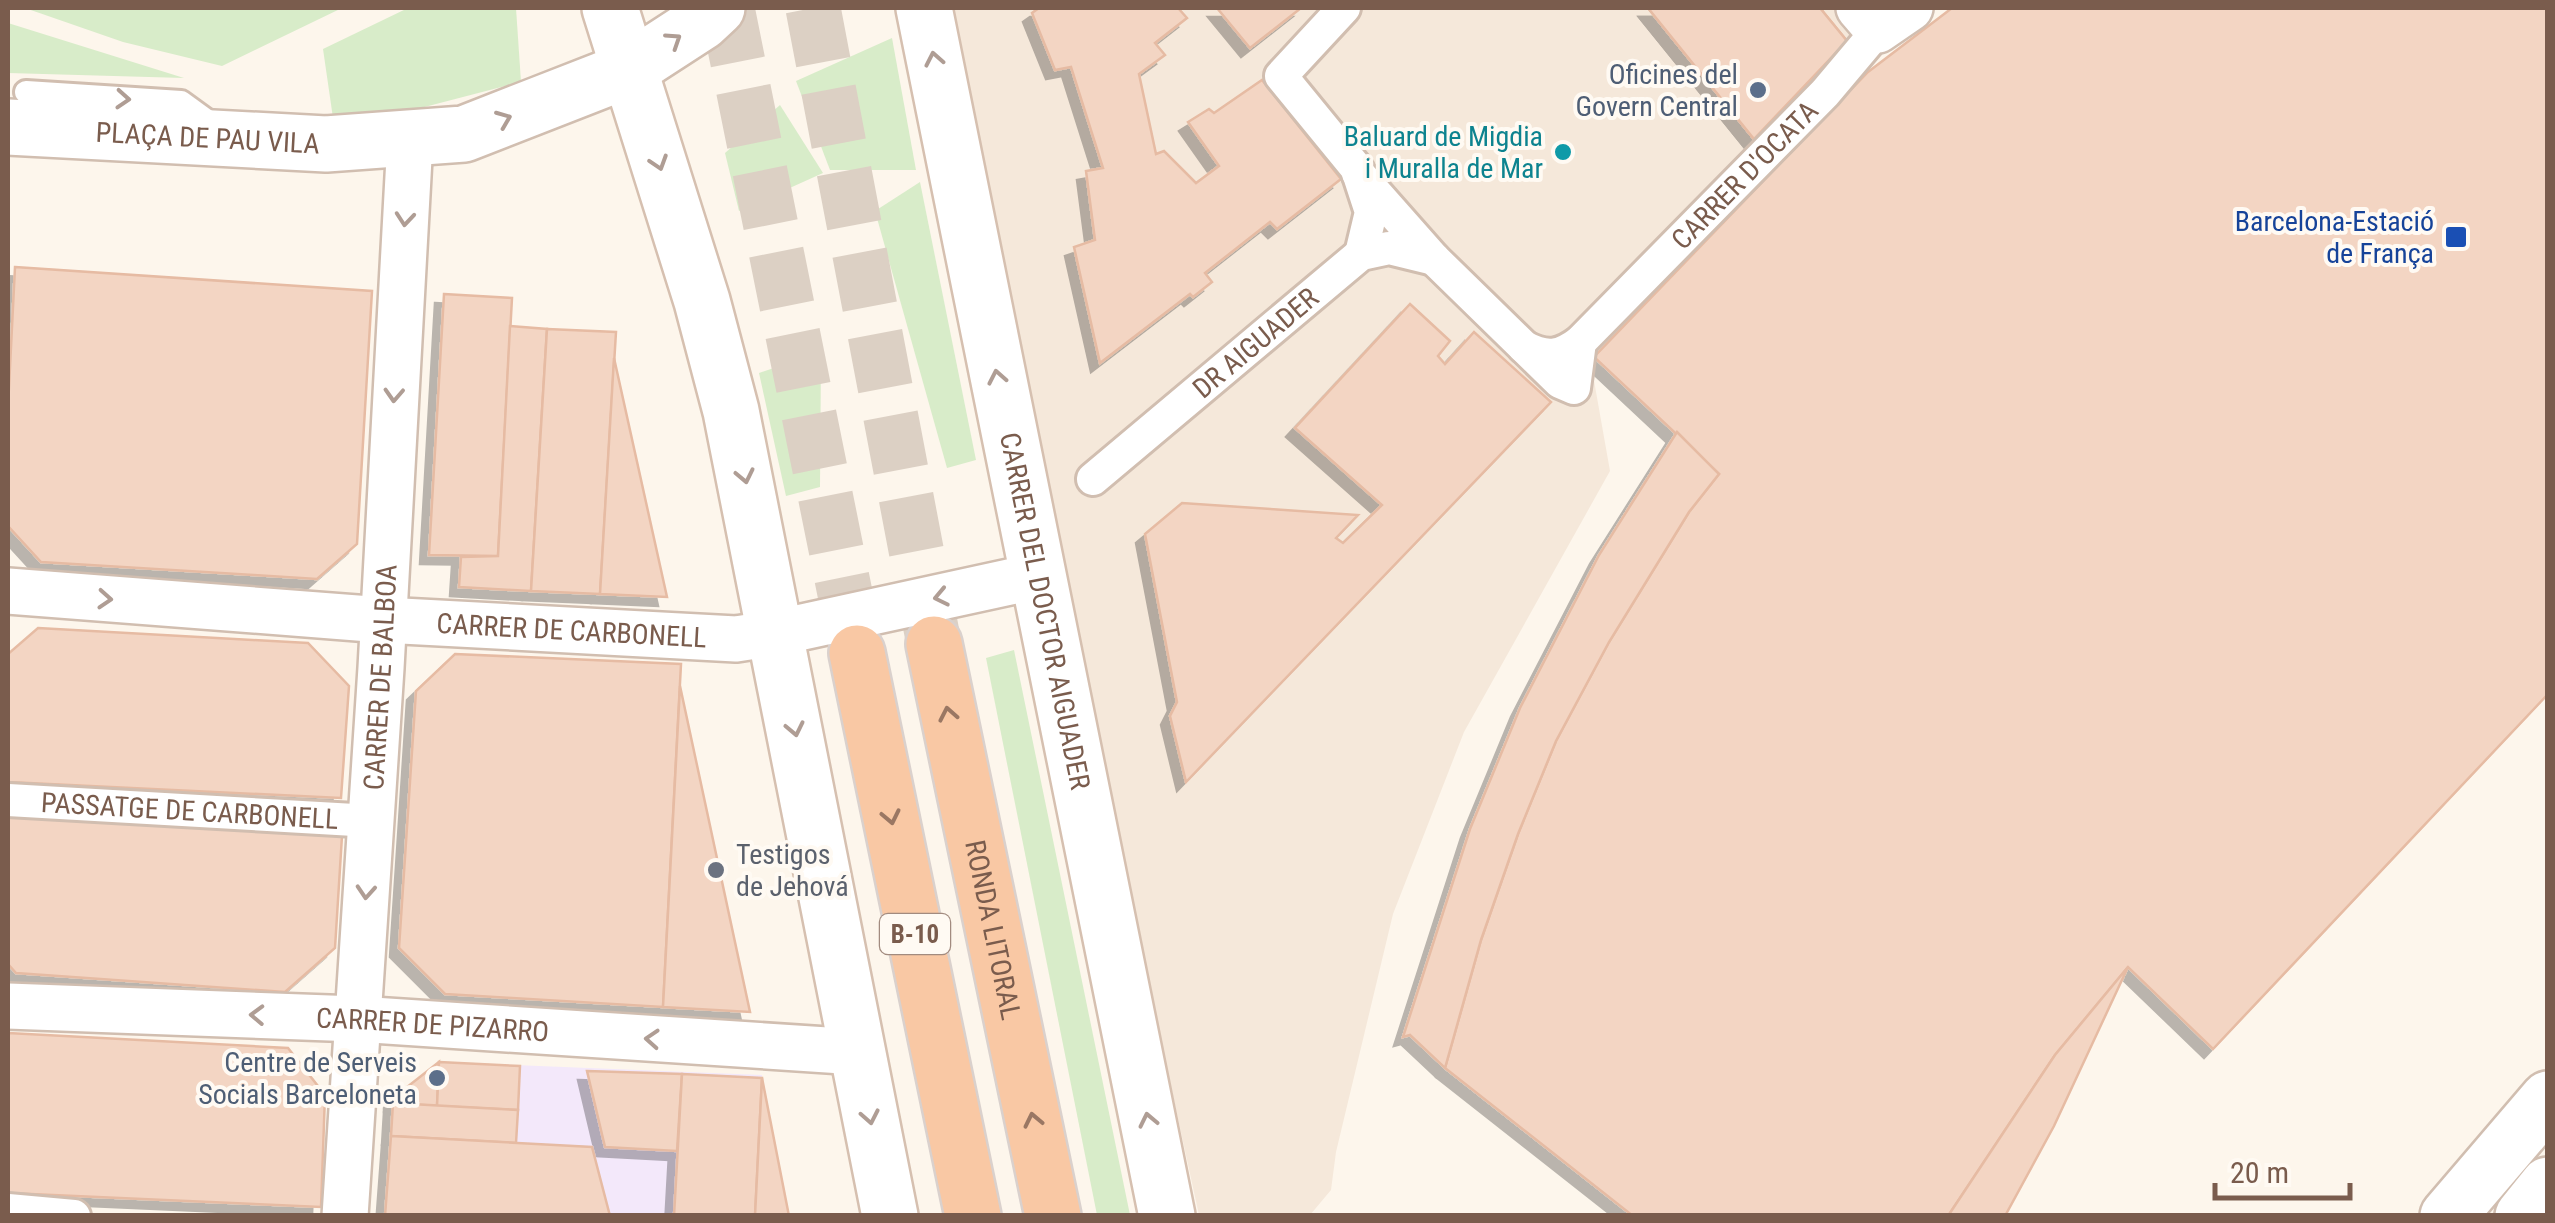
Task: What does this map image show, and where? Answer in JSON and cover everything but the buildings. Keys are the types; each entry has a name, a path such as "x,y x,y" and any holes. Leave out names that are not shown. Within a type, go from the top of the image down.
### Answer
{"highway":[{"name":"RONDA LITORAL","path":"934,644 1053,1216"},
{"name":"B-10","path":"857,653 973,1216"}],"main road":[{"path":"610,8 718,358 890,1216"},
{"path":"628,70 717,8"},
{"name":"CARRER DEL DOCTOR AIGUADER","path":"924,8 1167,1216"},
{"name":"PLAÇA DE PAU VILA","path":"17,110 233,140 326,144 410,140 464,134 628,70"},
{"path":"2448,1216 2548,1098"},
{"path":"2523,1216 2548,1185"}],"street":[{"path":"1344,8 1281,76 1358,174 1434,259 1560,382 1574,388 1580,342"},
{"name":"CARRER D'OCATA","path":"1580,342 1825,93 1882,15"},
{"name":"CARRER DE BALBOA","path":"345,1216 372,821 410,140"},
{"path":"1358,174 1371,212 1361,254 1389,248 1434,259"},
{"name":"DR AIGUADER","path":"1093,479 1361,254"},
{"path":"1524,346 1538,354 1562,355 1580,342"},
{"name":"CARRER DE CARBONELL","path":"8,591 383,620 736,639 776,634 1037,576"},
{"name":"PASSATGE DE CARBONELL","path":"8,800 372,821"},
{"name":"CARRER DE PIZARRO","path":"8,1006 357,1019 858,1052"},
{"path":"8,1210 74,1216"}],"shaded area":[{"path":"948,8 1833,8 1873,59 1590,358 1610,471 1464,732 1393,914 1336,1152 1331,1190 1310,1215 1199,1215"},
{"path":"439,1062 762,1075 755,1215 610,1215 591,1147 391,1136 393,1098"}],"green space":[{"path":"25,8 342,8 222,66 123,42"},
{"path":"408,8 516,8 521,82 413,110 333,118 323,49"},
{"path":"8,23 184,78 8,73"},
{"path":"892,38 916,170 830,170 796,81"},
{"path":"780,105 823,173 739,211 725,153"},
{"path":"920,182 976,460 947,468 875,211"},
{"path":"821,352 820,487 786,496 759,373"},
{"path":"1014,650 1130,1215 1097,1215 986,658"}],"tunnel":[{"path":"727,8 857,653"},
{"path":"813,8 934,644"}],"place":[{"name":"Oficines del Govern Central","path":"1758,90"},
{"name":"Baluard de Migdia i Muralla de Mar","path":"1563,152"},
{"name":"Barcelona-Estació de França","path":"2456,237"},
{"name":"Testigos de Jehová","path":"716,870"},
{"name":"Centre de Serveis Socials Barceloneta","path":"437,1078"}]}
